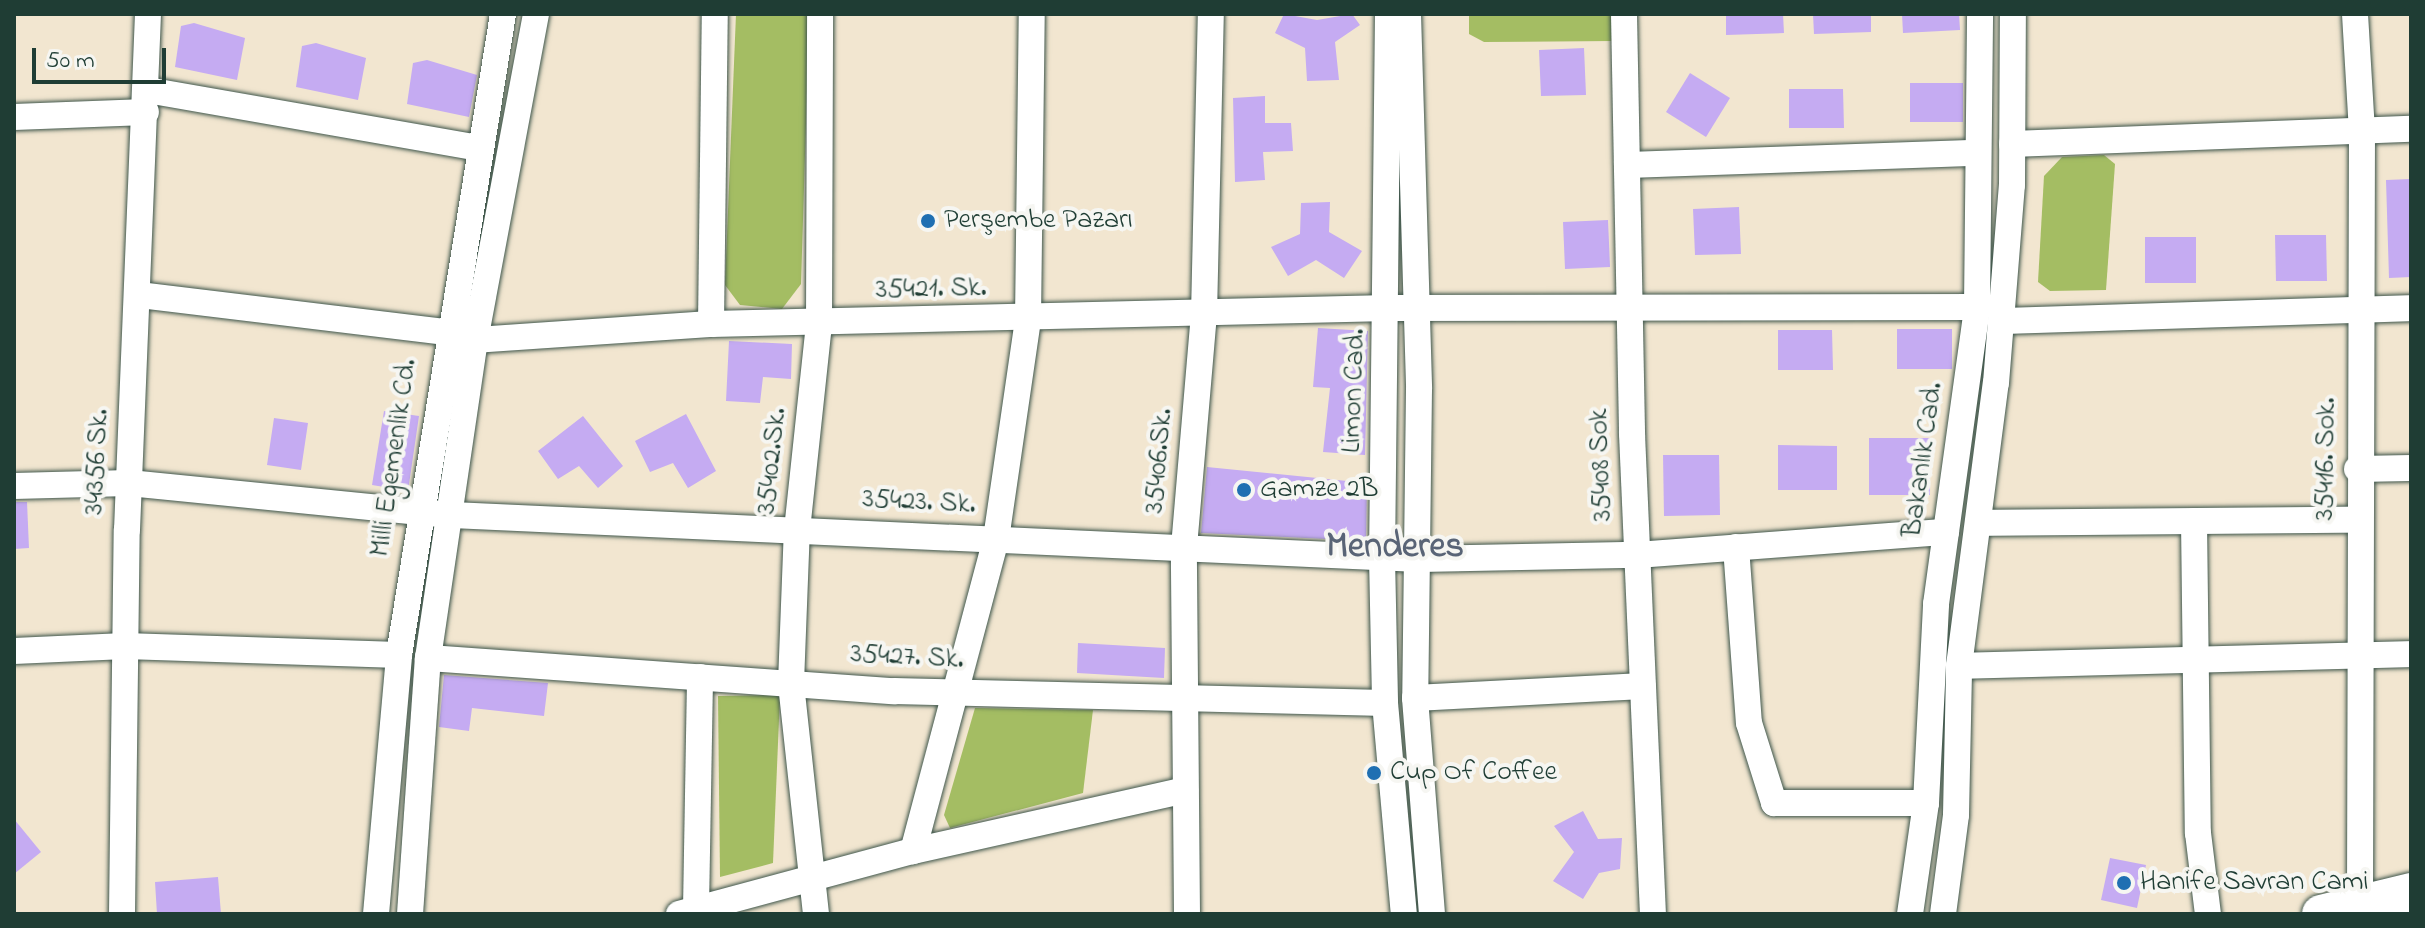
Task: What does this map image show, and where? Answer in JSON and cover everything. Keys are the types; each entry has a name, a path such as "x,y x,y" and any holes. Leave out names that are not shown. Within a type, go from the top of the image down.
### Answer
{"highway":[{"path":"2321,914 2411,892"}],"street":[{"name":"34356 Sk.","path":"122,914 129,483 147,101 148,14"},
{"name":"Milli Egemenlik Cd.","path":"376,914 399,655 446,332 503,14"},
{"path":"410,914 428,658 452,515 475,340 536,14"},
{"path":"711,324 715,14"},
{"name":"35402.Sk.","path":"816,914 809,879 791,683 797,530 819,325 820,14"},
{"path":"913,851 960,692 996,539 1028,320 1032,14"},
{"name":"35406.Sk.","path":"1187,914 1184,547 1204,315 1211,14"},
{"name":"Limon Cad.","path":"1388,14 1402,308 1419,559 1415,698 1432,914"},
{"name":"Limon Cad.","path":"1404,914 1385,703 1382,557 1402,308 1408,14"},
{"name":"35408 Sok","path":"1624,14 1637,555 1653,914"},
{"name":"Bakanlık Cad.","path":"1910,914 1926,803 1946,532 1977,307 1980,14"},
{"path":"1943,914 1956,815 1959,666 2001,321 2012,144 2013,14"},
{"name":"35416. Sok.","path":"2355,14 2362,131 2363,308 2357,469 2360,904"},
{"path":"14,117 147,101 479,148"},
{"path":"2012,144 2411,129"},
{"path":"1627,165 1978,153"},
{"path":"139,295 446,332"},
{"name":"35421. Sk.","path":"475,340 711,324 819,325 1402,308 1977,307"},
{"path":"2001,321 2411,308"},
{"path":"2357,469 2411,468"},
{"name":"35423. Sk.","path":"14,486 129,483 452,515 1419,559 1637,555 1946,532"},
{"path":"1978,523 2358,520"},
{"path":"2194,521 2198,833 2208,914"},
{"path":"1736,547 1749,723 1774,803 1926,803"},
{"path":"14,651 125,646 399,655"},
{"path":"1959,666 2411,654"},
{"name":"35427. Sk.","path":"428,658 960,692 1385,703"},
{"path":"700,677 687,912 913,851 1185,790"},
{"path":"1415,698 1643,686"}],"green space":[{"path":"736,14 807,14 809,26 801,284 782,309 740,305 725,285"},
{"path":"1469,14 1622,14 1613,41 1484,42 1469,34"},
{"path":"2104,155 2115,164 2106,290 2050,291 2038,282 2044,176 2062,157"},
{"path":"780,695 773,863 720,877 718,696"},
{"path":"975,708 1093,710 1083,793 950,828 944,815"}],"building":[{"path":"1284,14 1317,20 1352,14 1360,25 1335,42 1339,80 1307,81 1305,48 1275,33"},
{"path":"1726,14 1783,14 1784,33 1726,35"},
{"path":"1813,14 1871,14 1871,32 1814,34"},
{"path":"1902,14 1959,14 1960,30 1903,33"},
{"path":"194,23 245,38 237,80 175,67 181,26"},
{"path":"316,43 366,58 358,100 296,87 302,46"},
{"path":"1584,48 1586,95 1541,96 1539,50"},
{"path":"427,60 477,75 469,117 407,104 413,63"},
{"path":"1690,73 1730,98 1706,137 1666,112"},
{"path":"1910,83 1963,83 1963,122 1910,122"},
{"path":"1789,89 1843,89 1844,128 1789,128"},
{"path":"1265,96 1265,123 1291,123 1293,151 1263,152 1265,180 1235,182 1233,98"},
{"path":"2411,179 2411,277 2389,278 2386,180"},
{"path":"1330,202 1329,232 1362,251 1344,278 1316,260 1288,276 1271,247 1300,234 1301,203"},
{"path":"1739,207 1741,254 1695,255 1693,209"},
{"path":"1608,220 1610,267 1565,269 1563,222"},
{"path":"2275,235 2326,235 2327,281 2276,281"},
{"path":"2145,237 2196,237 2196,283 2145,283"},
{"path":"1318,328 1368,331 1365,455 1323,452 1330,388 1313,387"},
{"path":"1897,329 1952,329 1952,369 1897,369"},
{"path":"1778,330 1832,330 1833,370 1778,370"},
{"path":"729,341 792,344 791,379 763,377 760,403 726,401"},
{"path":"384,411 419,416 408,491 372,485"},
{"path":"686,414 716,471 688,488 673,463 650,472 635,441"},
{"path":"583,416 623,466 598,488 579,466 558,479 538,451"},
{"path":"274,418 308,423 301,470 267,465"},
{"path":"1869,438 1930,438 1930,495 1869,495"},
{"path":"1778,445 1837,446 1837,490 1778,490"},
{"path":"1663,455 1719,455 1720,515 1664,516"},
{"path":"1207,467 1367,483 1366,541 1201,533"},
{"path":"14,502 27,502 29,548 14,549"},
{"path":"1078,643 1165,648 1164,678 1077,673"},
{"path":"444,675 548,683 544,716 472,708 469,731 439,727"},
{"path":"1583,811 1598,839 1622,838 1620,869 1599,873 1583,899 1553,881 1574,852 1554,826"},
{"path":"14,819 41,852 14,874"},
{"name":"Hanife Savran Cami","path":"2110,858 2146,865 2137,908 2101,900"},
{"path":"218,877 221,914 157,914 155,882"}],"place":[{"name":"Perşembe Pazarı","path":"928,221"},
{"name":"Gamze 2B","path":"1244,490"},
{"name":"Cup Of Coffee","path":"1374,773"},
{"name":"Hanife Savran Cami","path":"2124,883"}],"district":[{"name":"Menderes","path":"1395,548"}]}
